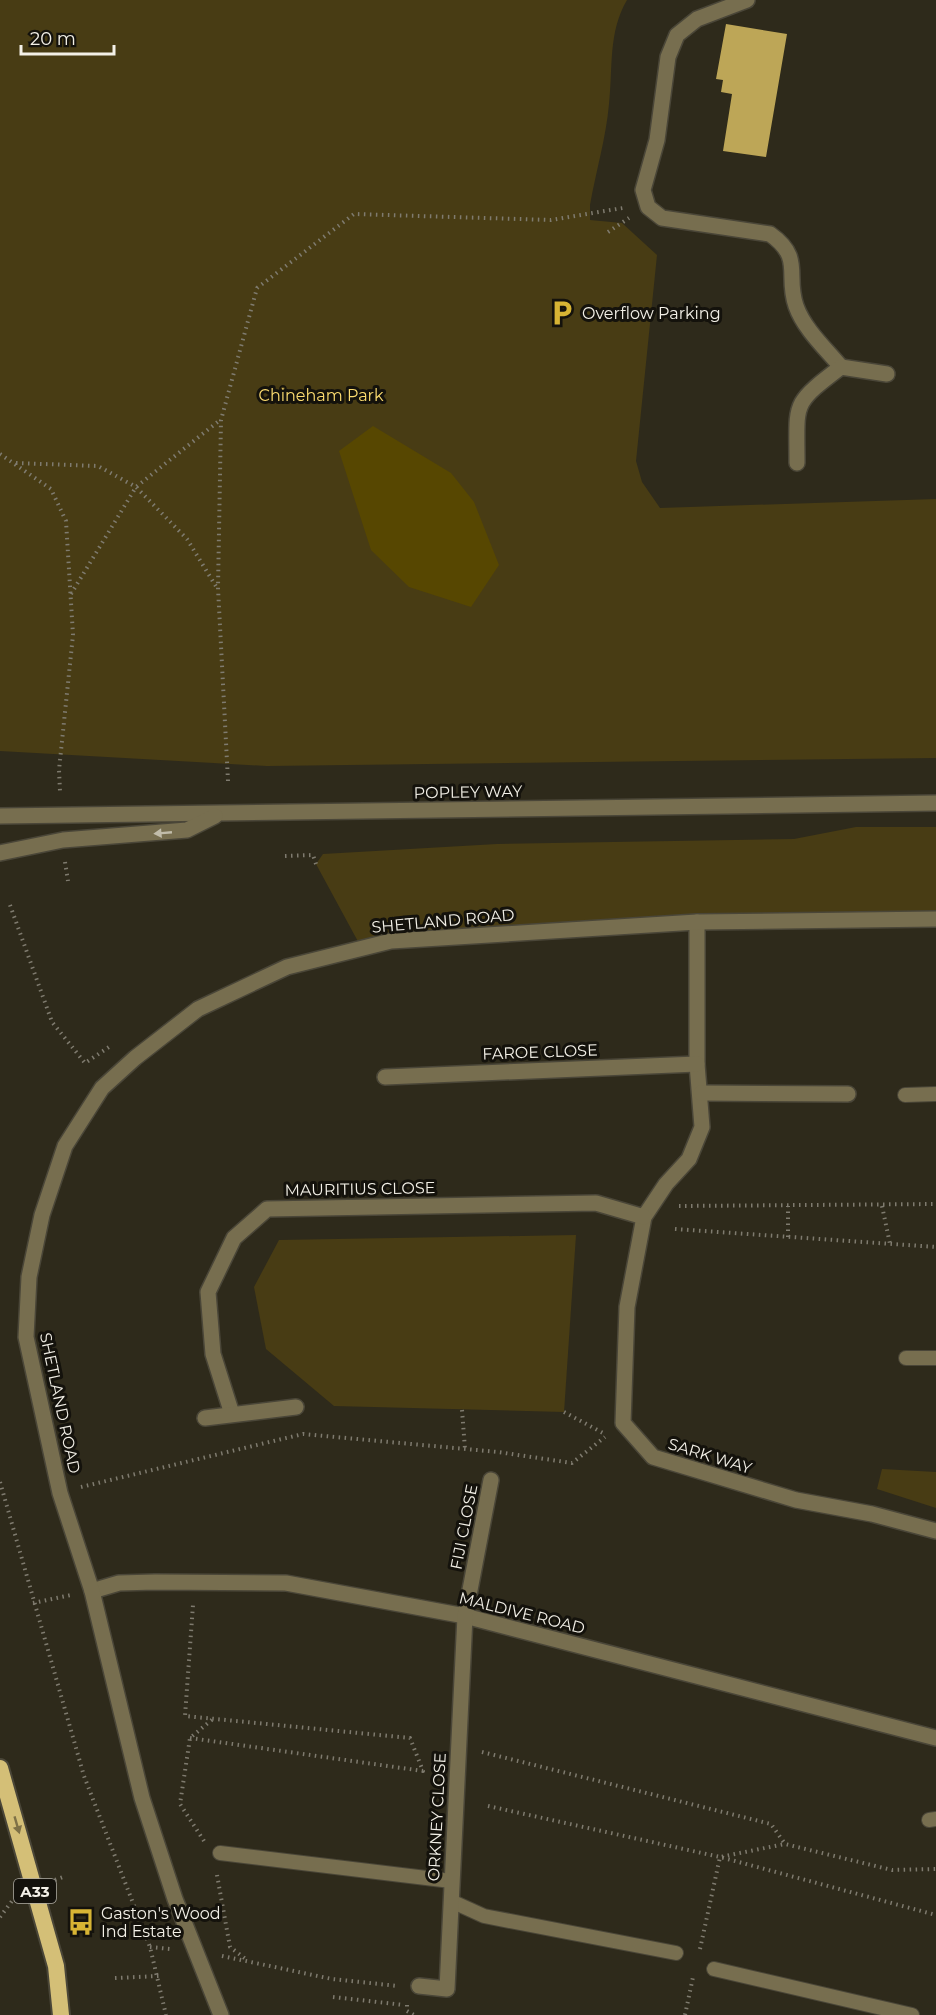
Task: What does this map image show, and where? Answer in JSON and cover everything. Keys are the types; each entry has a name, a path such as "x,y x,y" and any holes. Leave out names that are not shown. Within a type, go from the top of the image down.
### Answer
{"highway":[{"name":"A33","path":"0,1768 56,1966 61,2015"}],"street":[{"path":"747,0 697,20 677,35 668,57 657,140 643,190 648,207 662,218 770,234 783,243 790,254 796,306 807,325 841,367 887,374"},
{"path":"797,463 797,409 807,393 841,367"},
{"name":"POPLEY WAY","path":"0,816 218,815 936,803"},
{"path":"0,854 63,840 187,830 218,815"},
{"name":"SHETLAND ROAD","path":"221,2015 195,1951 142,1798 92,1591 60,1493 26,1337 29,1277 42,1215 65,1146 102,1088 135,1058 198,1009 287,967 391,940 697,922 936,920"},
{"path":"697,922 697,1064 701,1093 848,1094"},
{"name":"FAROE CLOSE","path":"385,1077 697,1064"},
{"name":"SARK WAY","path":"701,1093 702,1127 689,1159 666,1185 644,1217 627,1307 623,1423 653,1457 796,1500 872,1514 936,1531"},
{"name":"MAURITIUS CLOSE","path":"232,1414 213,1354 208,1292 234,1239 267,1209 596,1203 644,1217"},
{"path":"205,1418 296,1407"},
{"name":"FIJI CLOSE","path":"465,1616 491,1480"},
{"name":"MALDIVE ROAD","path":"92,1591 119,1583 195,1580 286,1582 465,1616 936,1738"},
{"name":"ORKNEY CLOSE","path":"418,1986 447,1989 465,1616"}],"lane":[{"path":"905,1095 936,1094"},
{"path":"906,1358 936,1358"},
{"path":"218,1860 451,1881"},
{"path":"451,1901 484,1916 676,1953"},
{"path":"714,1969 912,2015"}],"path":[{"path":"228,781 218,588 221,420 257,288 354,214 551,220 633,206"},
{"path":"70,594 136,487 221,420"},
{"path":"0,454 51,489 66,521 73,635 58,770"},
{"path":"15,463 98,466 136,487 187,539 218,588"},
{"path":"285,856 313,855 316,864"},
{"path":"10,905 52,1022 72,1047 85,1063 119,1040"},
{"path":"675,1206 936,1204"},
{"path":"788,1206 788,1237"},
{"path":"882,1206 890,1244"},
{"path":"675,1229 936,1247"},
{"path":"462,1410 465,1449"},
{"path":"74,1489 303,1434 465,1449 572,1463 607,1436 564,1412"},
{"path":"0,1482 84,1776 159,1976 166,2015"},
{"path":"190,1738 423,1771 410,1738 185,1716 195,1580"},
{"path":"33,1603 92,1591"},
{"path":"207,1846 180,1804 190,1738 214,1718"},
{"path":"458,1747 771,1824 785,1844"},
{"path":"488,1806 720,1857 936,1915"},
{"path":"720,1857 785,1844 892,1870 936,1869"},
{"path":"698,1959 720,1857"},
{"path":"218,1860 230,1947 248,1961"},
{"path":"195,1951 332,1978"},
{"path":"685,2015 695,1970"},
{"path":"115,1978 159,1976"},
{"path":"333,1997 407,2006"}],"green space":[{"name":"Chineham Park","path":"0,0 627,0 614,37 608,117 590,205 590,220 622,223 657,255 636,461 642,482 660,508 936,499 936,758 267,766 0,751"},
{"path":"856,827 936,827 936,919 727,922 361,947 316,864 323,854 497,844 794,839"},
{"path":"576,1235 564,1412 334,1406 266,1349 254,1287 279,1240"},
{"path":"882,1469 936,1472 936,1508 877,1489"}],"shaded area":[{"path":"373,426 451,473 474,502 499,565 471,607 409,587 371,550 339,451"}],"building":[{"path":"726,24 787,34 766,157 723,151 732,94 721,92 723,80 716,79"}],"place":[{"name":"Overflow Parking","path":"562,313"},
{"name":"Gaston's Wood Ind Estate","path":"81,1922"}]}
